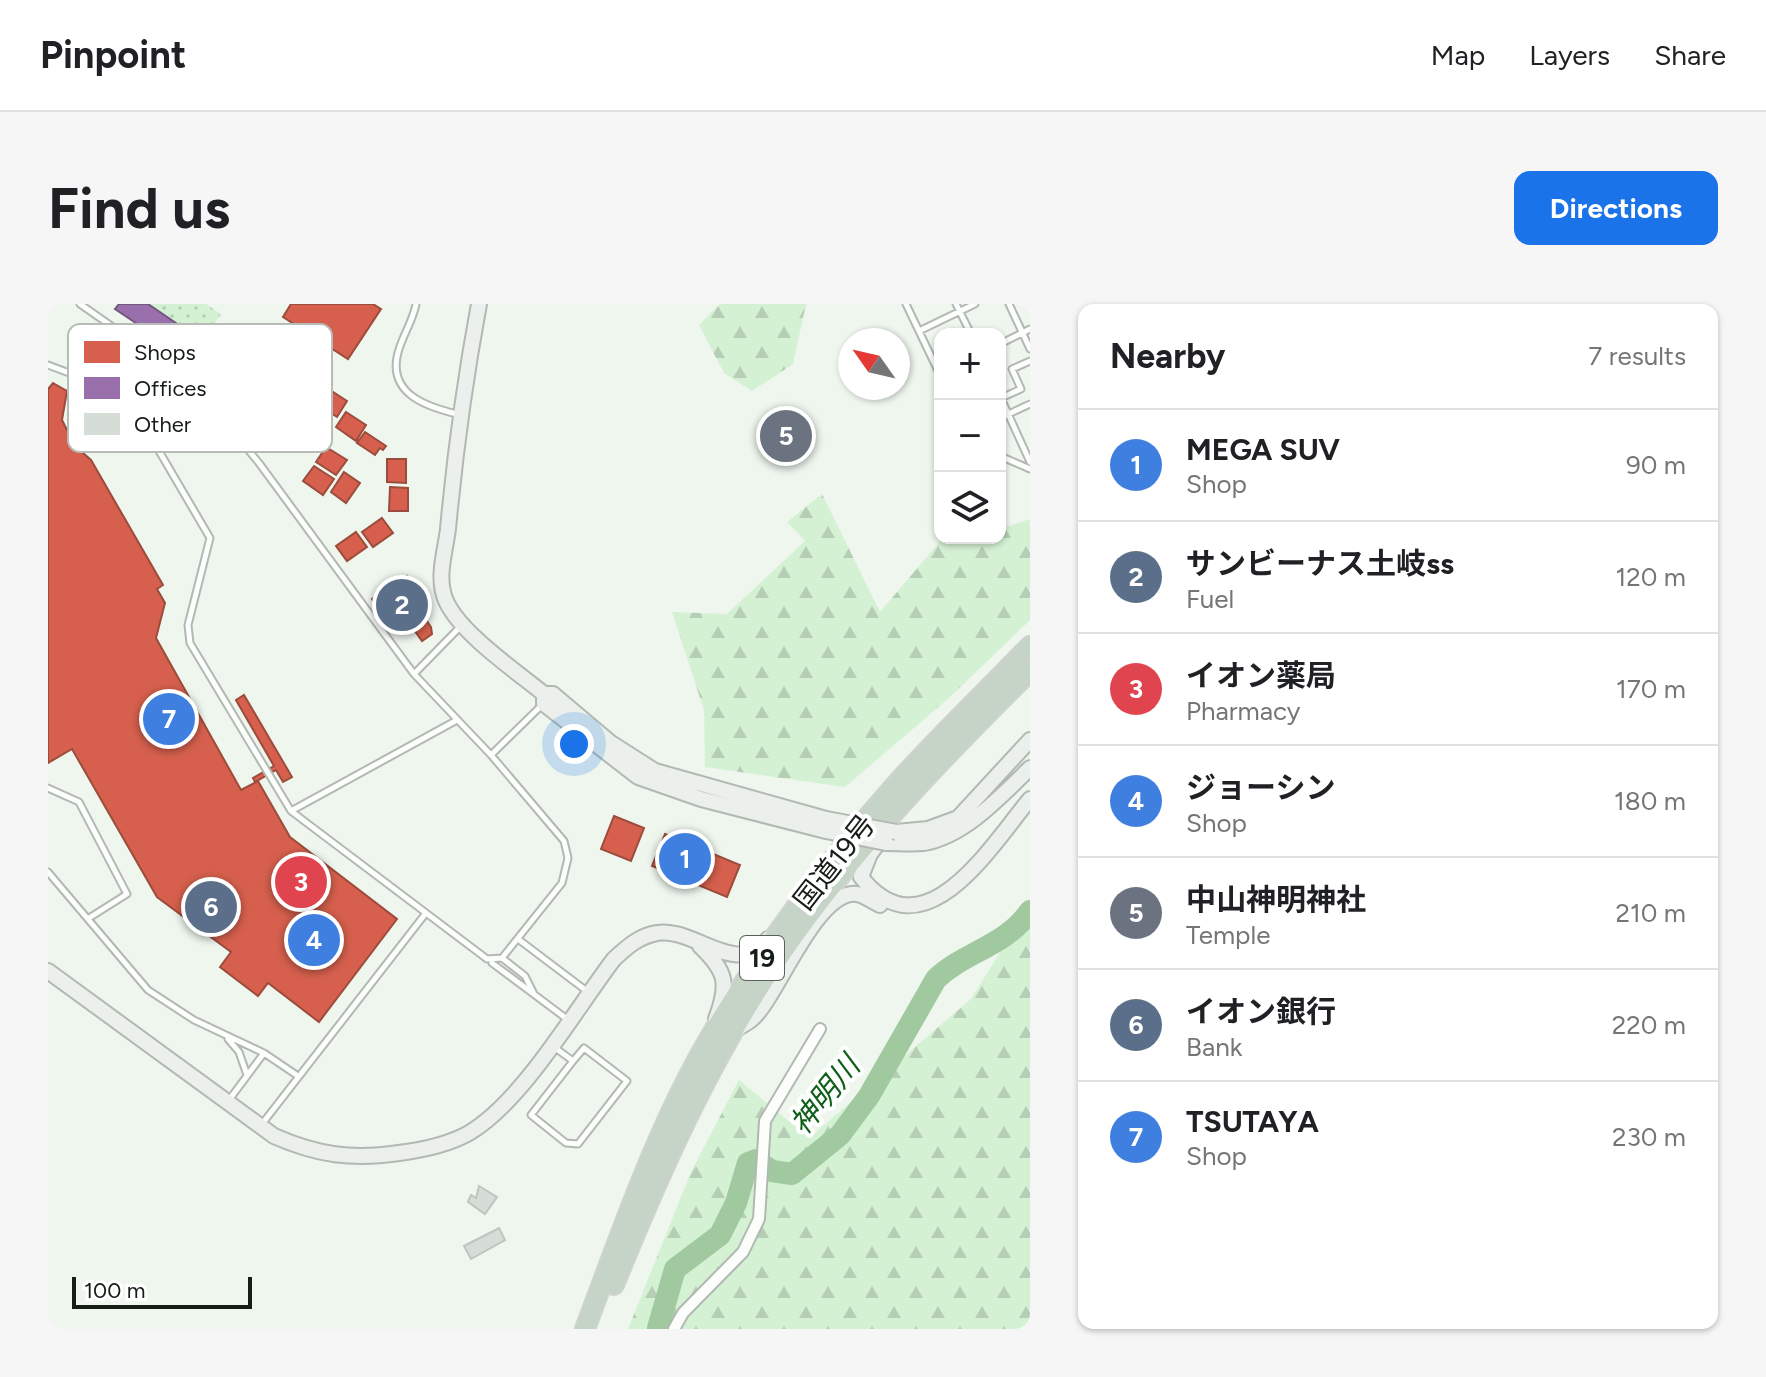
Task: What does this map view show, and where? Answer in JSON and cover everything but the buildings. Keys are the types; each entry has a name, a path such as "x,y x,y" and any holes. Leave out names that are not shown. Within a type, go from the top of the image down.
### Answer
{"highway":[{"name":"国道19号","path":"585,1329 645,1170 710,1039 747,979 843,848 892,789 1030,646"},
{"name":"国道19号","path":"597,1329 661,1169 733,1030 798,930 903,801 1030,671"}],"street":[{"path":"479,304 459,415 441,578 447,602 464,624 544,699 638,777 701,799 925,842 974,818 1030,768"},
{"path":"1008,693 1000,710 892,824 870,854 861,877 871,890 893,905 923,906 959,882 1030,799"},
{"path":"891,837 958,818 1030,740"},
{"path":"974,818 1030,754"},
{"path":"733,1030 754,1018 809,931 836,903 857,894 899,914 939,906 955,895 1030,809"},
{"path":"697,943 732,955 762,948 832,854 843,848"},
{"path":"48,971 260,1127 307,1150 339,1158 426,1149 469,1133 501,1108 614,959 634,941 657,933 680,932 697,943 719,965 726,984 710,1039"},
{"path":"674,1329 683,1313 743,1252 759,1219 765,1121 820,1029"}],"lane":[{"path":"80,304 109,324"},
{"path":"416,304 397,356 397,377 408,394 424,406 459,415"},
{"path":"906,304 934,362"},
{"path":"956,304 968,328"},
{"path":"919,331 975,304"},
{"path":"1009,304 1030,349"},
{"path":"1006,341 1030,329"},
{"path":"1006,395 1021,389 1012,369 1030,361"},
{"path":"48,365 68,373"},
{"path":"1001,400 1027,448 1030,462"},
{"path":"1006,415 1030,404"},
{"path":"160,452 210,538 188,625 190,643 291,811 568,1020"},
{"path":"250,452 414,674 491,755 564,841 568,858 562,883 502,958"},
{"path":"1006,459 1030,469"},
{"path":"414,674 464,624"},
{"path":"491,755 544,699"},
{"path":"291,811 457,720"},
{"path":"48,788 79,802 127,894 89,918"},
{"path":"48,872 148,990 228,1038 264,1053 298,1076"},
{"path":"260,1127 426,913"},
{"path":"518,939 589,992"},
{"path":"487,959 502,958 525,976 535,995"},
{"path":"228,1038 239,1052 247,1076"},
{"path":"550,1044 573,1061"},
{"path":"584,1048 627,1081 578,1144 566,1143 531,1115 573,1061 584,1048"},
{"path":"226,1104 264,1053"}],"green space":[{"path":"149,304 206,304 221,314 214,324 179,324"},
{"path":"720,304 806,304 793,364 752,391 724,373 699,325"},
{"path":"822,494 880,612 938,544 1006,544 1006,527 1030,519 1030,620 949,698 845,787 705,767 704,710 672,612 727,614 805,541 787,522"},
{"path":"1030,905 1030,1329 628,1329 692,1170 739,1080 809,1138 971,999"}],"waterway":[{"name":"神明川","path":"658,1328 675,1269 720,1235 736,1203 748,1163 756,1160 772,1171 792,1174 840,1135 869,1096 936,979 1009,933 1030,911"}],"place":[{"name":"中山神明神社","path":"786,436"},
{"name":"サンビーナス土岐ss","path":"402,605"},
{"name":"TSUTAYA","path":"169,719"},
{"name":"MEGA SUV","path":"685,859"},
{"name":"イオン薬局","path":"301,882"},
{"name":"イオン銀行","path":"211,907"},
{"name":"ジョーシン","path":"314,940"}]}
